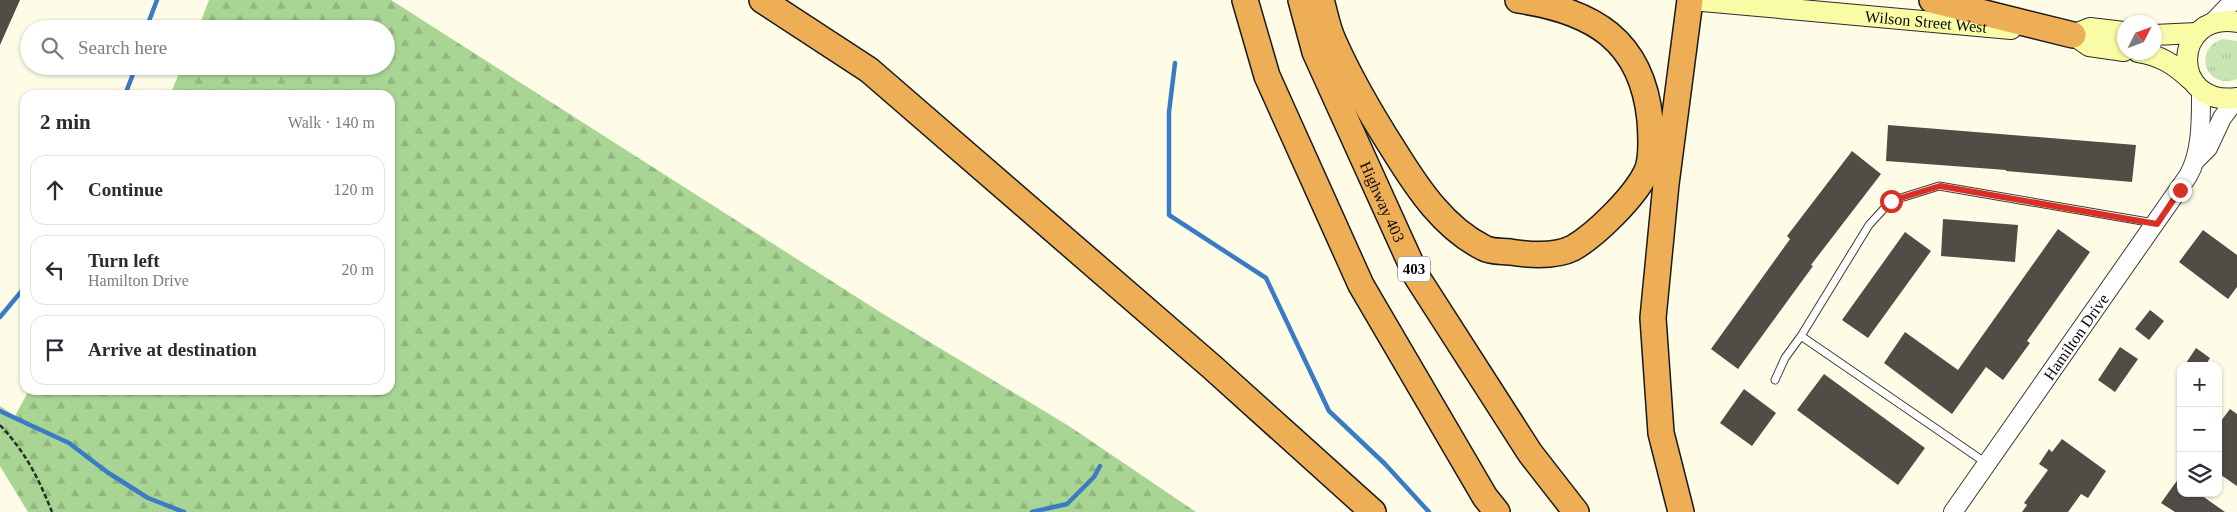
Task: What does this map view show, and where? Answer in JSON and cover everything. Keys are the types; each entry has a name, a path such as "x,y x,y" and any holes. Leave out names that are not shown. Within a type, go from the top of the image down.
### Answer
{"highway":[{"path":"762,0 869,70 1212,366 1373,512"},
{"path":"1235,0 1361,285 1485,497 1497,512"},
{"path":"1245,0 1267,76"},
{"name":"Highway 403","path":"1301,0 1315,52 1417,277 1530,454 1576,512"},
{"path":"1321,0 1332,38 1353,81 1411,177 1449,225 1485,249 1537,256 1572,248 1602,225 1627,200 1647,171 1651,139 1648,99 1630,55 1604,28 1570,12 1518,0"},
{"path":"1681,512 1661,433 1653,318 1666,184 1691,0"},
{"path":"1932,0 2072,35"}],"main road":[{"name":"Wilson Street West","path":"1691,0 2072,35 2089,46 2117,50"},
{"path":"2162,34 2205,28 2226,20 2237,22"},
{"name":"Wilson Street West","path":"2072,35 2090,28 2117,31"},
{"path":"2196,85 2187,68 2186,56 2190,43 2205,28"},
{"path":"2162,59 2175,65 2196,85 2218,98 2237,98"}],"street":[{"path":"2205,28 2234,0"},
{"name":"Hamilton Drive","path":"2196,85 2201,116 2196,160"},
{"name":"Hamilton Drive","path":"1953,512 2157,224 2180,190 2196,160 2208,148 2222,118 2237,98"}],"lane":[{"path":"1775,380 1785,358 1801,336 1869,225 1891,201 1940,186 2157,224"},
{"path":"1801,336 1987,464"}],"path":[{"path":"0,425 19,446 38,477 52,512"}],"green space":[{"path":"209,0 391,0 880,312 1069,426 1196,512 28,512 0,466 0,406 15,416 26,395 395,395 395,90 172,90 178,75 395,75 395,20 201,20"},
{"path":"2223,39 2237,41 2237,79 2226,81 2217,79 2210,74 2206,67 2205,59 2208,51 2213,44"}],"building":[{"path":"0,0 20,0 0,45"},
{"path":"1888,125 2136,145 2132,182 1886,161"},
{"path":"1852,151 1881,174 1811,265 1813,266 1738,369 1711,349 1790,239 1787,236"},
{"path":"1943,219 2018,225 2015,262 1941,256"},
{"path":"2058,229 2090,252 2027,341 2030,343 2003,380 1986,367 1952,414 1884,363 1905,332 1958,370"},
{"path":"2203,230 2237,255 2237,287 2228,299 2179,262"},
{"path":"1905,232 1931,251 1868,338 1842,320"},
{"path":"2150,310 2164,321 2149,340 2135,329"},
{"path":"2120,347 2138,359 2115,392 2098,380"},
{"path":"2196,348 2210,358 2208,362 2187,362"},
{"path":"1824,374 1925,448 1898,485 1797,410"},
{"path":"1744,389 1776,413 1752,446 1720,423"},
{"path":"2230,409 2237,414 2237,486 2222,476 2222,420"},
{"path":"2062,439 2106,471 2088,498 2081,494 2068,512 2022,512 2027,505 2024,503 2048,470 2039,464 2049,449 2052,452"},
{"path":"2177,481 2177,497 2204,497 2225,512 2175,512 2161,503"}],"waterway":[{"path":"149,20 157,0"},
{"path":"1175,63 1169,112 1169,215 1266,278 1329,411 1385,464 1429,512"},
{"path":"127,90 133,75"},
{"path":"0,317 20,293"},
{"path":"0,411 69,443 107,472 148,498 184,512"},
{"path":"1032,512 1067,504 1094,477 1100,466"}],"route":[{"path":"1891,201 1940,186 2157,224 2180,190"}]}
